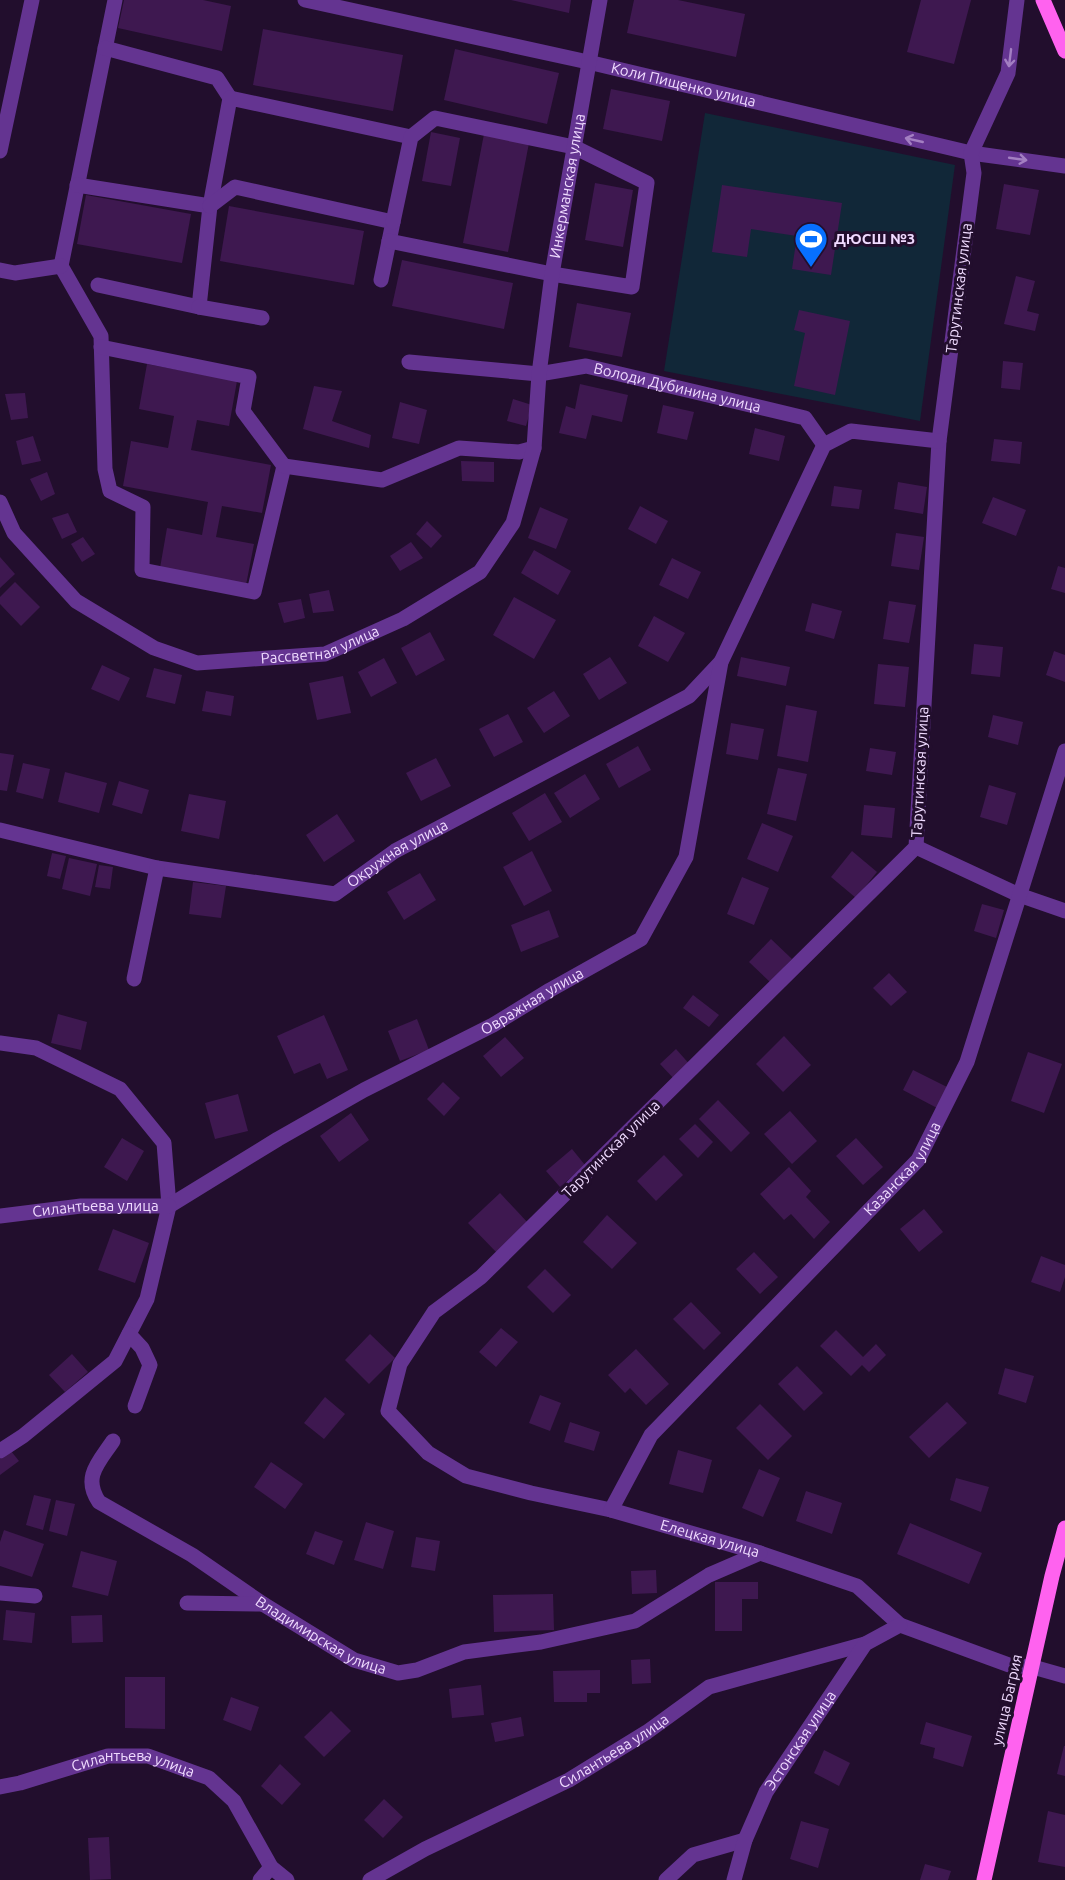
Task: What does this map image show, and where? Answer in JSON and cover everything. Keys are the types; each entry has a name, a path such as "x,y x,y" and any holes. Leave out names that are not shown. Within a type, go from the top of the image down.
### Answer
{"main road":[{"path":"1042,0 1065,51"},
{"name":"улица Багрия","path":"984,1880 1052,1576 1065,1528"}],"street":[{"path":"0,151 32,0"},
{"path":"115,0 61,266 101,336 105,469 110,491 143,507 142,570 254,592 284,466"},
{"name":"Коли Пищенко улица","path":"305,0 341,4 971,153 1065,166"},
{"name":"Инкерманская улица","path":"539,374 552,274 600,0"},
{"name":"Тарутинская улица","path":"388,1411 400,1364 434,1312 481,1277 916,847 939,441 974,173 971,153 1008,73 1017,0"},
{"path":"105,48 217,78 230,98 210,206 199,307"},
{"path":"230,98 411,137"},
{"path":"381,280 389,241 411,137 435,118 574,147 647,183 632,287 552,274 389,241"},
{"path":"78,184 210,206 235,187 393,222"},
{"path":"0,270 15,273 61,266"},
{"path":"98,285 262,318"},
{"path":"101,347 249,377 243,411 284,466 382,480 459,448 519,452 534,448"},
{"name":"Володи Дубинина улица","path":"409,362 539,374 586,366 805,418 824,445"},
{"name":"Рассветная улица","path":"0,502 14,533 76,601 154,648 197,663 325,654 403,619 480,572 513,522 534,448 539,374"},
{"path":"721,662 824,445 851,431 939,441"},
{"name":"Окружная улица","path":"0,830 157,868 334,894 395,851 689,696 721,662"},
{"name":"Овражная улица","path":"169,1206 278,1139 354,1096 493,1025 641,939 686,857 721,662"},
{"name":"Казанская улица","path":"611,1510 651,1435 918,1160 967,1062 1065,751"},
{"path":"916,847 1019,895 1065,910"},
{"path":"134,979 157,868"},
{"path":"0,1043 36,1048 120,1089 164,1143 169,1206"},
{"name":"Силантьева улица","path":"0,1216 81,1206 169,1206 147,1299 115,1361 23,1436 0,1451"},
{"path":"129,1334 142,1348 150,1365 135,1406"},
{"name":"Елецкая улица","path":"388,1411 428,1453 466,1476 611,1510 760,1554 857,1586 900,1625 1009,1665 1033,1667 1065,1676"},
{"name":"Владимирская улица","path":"113,1441 92,1475 94,1494 99,1502 192,1555 263,1604 354,1660 398,1672 417,1670 464,1652 541,1642 635,1621 709,1575 760,1554"},
{"path":"0,1593 35,1596"},
{"path":"187,1603 263,1604"},
{"name":"Эстонская улица","path":"734,1880 745,1840 766,1792 865,1644 900,1625"},
{"name":"Силантьева улица","path":"370,1880 425,1849 569,1780 647,1732 709,1687 865,1644"},
{"name":"Силантьева улица","path":"0,1787 108,1756 148,1756 209,1778 234,1801 271,1867 287,1880"},
{"path":"666,1880 693,1855 745,1840"},
{"path":"260,1880 271,1867"}],"shaded area":[{"name":"ДЮСШ №3","path":"705,113 955,165 920,421 664,371"}],"building":[{"path":"124,0 203,0 231,6 222,51 118,28"},
{"path":"511,0 571,0 569,13"},
{"path":"634,0 678,0 745,14 736,57 627,33"},
{"path":"921,0 971,0 954,64 907,52"},
{"path":"263,29 403,55 393,111 253,85"},
{"path":"455,49 559,73 547,124 444,100"},
{"path":"611,89 670,101 662,141 603,129"},
{"path":"431,132 460,138 451,186 422,181"},
{"path":"484,134 529,143 508,252 463,243"},
{"path":"595,183 633,190 623,247 585,240"},
{"path":"1004,184 1039,190 1030,235 996,229"},
{"path":"722,185 842,203 831,275 792,269 797,236 751,229 747,257 712,252"},
{"path":"86,195 191,214 182,263 77,244"},
{"path":"229,206 364,231 354,285 220,261"},
{"path":"402,260 513,283 504,329 392,306"},
{"path":"1016,276 1035,281 1027,311 1039,314 1035,331 1004,324"},
{"path":"577,303 631,313 622,357 569,347"},
{"path":"799,310 850,321 835,395 794,386 805,333 794,330"},
{"path":"1003,361 1023,363 1020,390 1001,388"},
{"path":"147,364 237,381 229,426 197,420 191,450 271,465 262,513 222,506 216,537 254,544 246,585 160,568 167,528 202,535 208,502 123,486 131,441 168,448 174,416 139,409"},
{"path":"580,384 628,395 622,422 592,415 586,439 559,433 566,406 575,409"},
{"path":"314,386 342,391 332,421 371,435 369,448 303,429"},
{"path":"25,393 28,418 11,420 5,394"},
{"path":"513,399 532,405 526,426 507,421"},
{"path":"400,402 427,410 419,444 392,438"},
{"path":"663,405 694,412 687,440 657,433"},
{"path":"755,428 785,436 779,461 749,454"},
{"path":"33,436 41,461 22,465 16,441"},
{"path":"994,439 1022,442 1020,464 991,461"},
{"path":"461,461 494,462 494,482 462,481"},
{"path":"47,472 55,494 41,501 30,479"},
{"path":"898,482 927,487 923,514 894,509"},
{"path":"834,486 862,490 859,509 831,506"},
{"path":"993,497 1026,510 1016,536 982,523"},
{"path":"640,506 668,521 656,544 628,529"},
{"path":"540,507 568,519 556,549 528,538"},
{"path":"68,513 77,532 62,539 52,518"},
{"path":"427,521 442,536 431,548 416,534"},
{"path":"896,533 924,537 919,570 891,566"},
{"path":"83,537 95,554 82,562 71,544"},
{"path":"411,542 423,558 400,571 390,556"},
{"path":"534,550 571,571 558,595 521,573"},
{"path":"0,557 15,574 0,588"},
{"path":"672,558 701,572 688,599 659,585"},
{"path":"1058,566 1065,568 1065,593 1051,589"},
{"path":"15,582 40,607 21,626 0,604 0,597"},
{"path":"329,590 334,611 313,613 309,594"},
{"path":"514,597 556,620 534,659 493,635"},
{"path":"301,599 305,618 284,623 278,603"},
{"path":"889,601 916,605 909,643 883,639"},
{"path":"812,603 842,611 834,639 805,631"},
{"path":"654,616 685,633 668,662 638,646"},
{"path":"430,632 445,660 416,676 401,648"},
{"path":"974,644 1003,647 1000,677 971,674"},
{"path":"1054,651 1065,655 1065,682 1046,675"},
{"path":"610,657 627,683 599,700 583,674"},
{"path":"741,657 790,667 786,686 737,676"},
{"path":"384,658 397,683 371,697 358,672"},
{"path":"878,664 909,667 905,707 874,704"},
{"path":"102,665 130,678 119,701 91,689"},
{"path":"154,668 182,675 175,704 146,697"},
{"path":"343,676 351,713 317,720 309,683"},
{"path":"206,691 234,696 231,716 202,711"},
{"path":"554,691 570,716 544,733 527,708"},
{"path":"786,705 817,711 808,762 777,756"},
{"path":"508,714 523,742 494,757 479,729"},
{"path":"993,715 1023,722 1018,745 988,737"},
{"path":"731,723 764,729 758,760 726,754"},
{"path":"638,746 651,770 619,788 606,764"},
{"path":"870,748 896,752 892,775 866,771"},
{"path":"0,753 14,755 7,791 0,790"},
{"path":"436,758 451,786 421,801 406,773"},
{"path":"23,763 50,769 43,799 16,792"},
{"path":"778,768 807,774 796,821 767,814"},
{"path":"65,772 107,783 99,813 58,802"},
{"path":"585,774 600,799 570,818 554,793"},
{"path":"119,781 149,790 142,814 112,805"},
{"path":"989,785 1016,793 1007,825 980,817"},
{"path":"545,793 562,822 529,841 512,813"},
{"path":"189,794 226,801 219,839 181,831"},
{"path":"864,805 895,808 892,838 861,835"},
{"path":"337,814 355,841 324,862 306,835"},
{"path":"762,823 793,836 778,872 747,859"},
{"path":"532,851 552,891 524,906 503,867"},
{"path":"852,851 877,872 856,898 831,877"},
{"path":"52,853 66,856 60,879 47,876"},
{"path":"69,858 97,864 90,896 62,889"},
{"path":"99,865 113,867 110,889 95,887"},
{"path":"420,873 436,900 404,920 387,892"},
{"path":"742,877 769,888 754,925 727,914"},
{"path":"193,882 226,886 221,918 189,914"},
{"path":"982,904 1004,910 996,938 974,931"},
{"path":"549,910 559,937 521,952 511,925"},
{"path":"771,939 792,959 770,982 749,962"},
{"path":"889,973 907,992 891,1006 873,988"},
{"path":"693,995 719,1015 709,1027 683,1008"},
{"path":"58,1014 87,1022 81,1050 51,1043"},
{"path":"324,1015 348,1070 327,1079 320,1063 294,1074 277,1036"},
{"path":"417,1019 429,1050 400,1061 388,1031"},
{"path":"784,1036 811,1065 783,1092 756,1064"},
{"path":"505,1037 524,1058 501,1077 483,1056"},
{"path":"676,1049 692,1067 676,1081 660,1064"},
{"path":"1028,1052 1062,1064 1044,1113 1011,1101"},
{"path":"913,1070 947,1087 937,1108 903,1090"},
{"path":"443,1082 460,1098 444,1116 427,1099"},
{"path":"238,1094 248,1131 215,1139 205,1103"},
{"path":"718,1100 750,1133 731,1152 699,1119"},
{"path":"790,1111 817,1141 792,1164 764,1134"},
{"path":"351,1113 369,1140 339,1162 320,1136"},
{"path":"695,1124 713,1142 698,1158 679,1139"},
{"path":"122,1138 144,1151 127,1181 104,1167"},
{"path":"856,1138 883,1167 863,1185 836,1156"},
{"path":"572,1149 585,1165 560,1187 546,1171"},
{"path":"664,1155 683,1175 656,1201 637,1181"},
{"path":"789,1167 811,1191 806,1197 830,1222 814,1239 791,1214 784,1220 760,1194"},
{"path":"500,1193 529,1224 498,1254 468,1223"},
{"path":"924,1209 943,1232 919,1252 900,1229"},
{"path":"607,1215 637,1243 612,1269 583,1242"},
{"path":"113,1229 149,1243 135,1283 98,1270"},
{"path":"754,1252 778,1277 760,1294 736,1269"},
{"path":"1041,1256 1065,1265 1065,1277 1060,1292 1031,1282"},
{"path":"545,1269 571,1295 553,1313 527,1287"},
{"path":"691,1302 721,1333 704,1350 673,1319"},
{"path":"501,1328 518,1342 496,1367 479,1352"},
{"path":"836,1330 863,1357 876,1344 886,1355 869,1372 862,1365 851,1376 820,1346"},
{"path":"370,1334 395,1358 369,1384 345,1360"},
{"path":"636,1349 669,1384 646,1405 630,1388 625,1393 608,1375"},
{"path":"72,1354 88,1372 65,1392 49,1375"},
{"path":"797,1366 823,1393 804,1411 778,1384"},
{"path":"1005,1368 1034,1376 1026,1403 998,1394"},
{"path":"540,1395 561,1403 550,1431 529,1423"},
{"path":"325,1397 345,1414 324,1439 304,1423"},
{"path":"947,1402 967,1423 929,1458 909,1437"},
{"path":"760,1404 792,1436 768,1460 736,1428"},
{"path":"570,1422 600,1432 594,1451 564,1442"},
{"path":"678,1450 712,1460 703,1493 669,1484"},
{"path":"11,1451 19,1461 0,1475 0,1459"},
{"path":"271,1462 303,1484 285,1509 254,1487"},
{"path":"759,1469 780,1478 763,1517 742,1508"},
{"path":"956,1478 989,1487 981,1512 950,1500"},
{"path":"806,1491 842,1503 832,1534 796,1521"},
{"path":"34,1495 51,1499 43,1530 26,1525"},
{"path":"56,1500 75,1504 67,1536 49,1531"},
{"path":"366,1522 394,1531 383,1569 354,1560"},
{"path":"910,1523 982,1553 969,1584 897,1554"},
{"path":"4,1530 44,1544 32,1577 0,1566 0,1542"},
{"path":"315,1531 343,1541 334,1565 306,1554"},
{"path":"416,1537 440,1541 435,1571 411,1567"},
{"path":"81,1551 117,1561 108,1596 72,1587"},
{"path":"656,1570 657,1593 632,1594 631,1571"},
{"path":"715,1582 758,1582 758,1599 742,1599 742,1631 715,1631"},
{"path":"553,1594 554,1630 494,1632 493,1595"},
{"path":"6,1610 35,1613 32,1643 3,1640"},
{"path":"102,1615 103,1642 72,1643 71,1616"},
{"path":"650,1659 651,1683 632,1684 631,1660"},
{"path":"600,1670 600,1693 587,1693 587,1702 554,1702 553,1671"},
{"path":"125,1677 165,1677 165,1729 125,1728"},
{"path":"481,1685 484,1715 452,1718 449,1689"},
{"path":"231,1697 259,1707 251,1731 223,1720"},
{"path":"331,1711 351,1731 324,1757 304,1737"},
{"path":"521,1717 524,1736 495,1742 491,1723"},
{"path":"926,1722 972,1736 963,1767 933,1758 935,1748 920,1744"},
{"path":"1065,1746 1065,1776 1057,1774"},
{"path":"824,1750 850,1763 839,1786 814,1773"},
{"path":"280,1764 301,1784 282,1805 261,1786"},
{"path":"384,1799 403,1817 383,1838 364,1820"},
{"path":"1048,1811 1065,1815 1065,1867 1038,1862"},
{"path":"801,1821 829,1829 818,1868 790,1859"},
{"path":"109,1837 111,1879 90,1880 88,1838"},
{"path":"925,1864 951,1871 948,1880 920,1880"}],"place":[{"name":"ДЮСШ №3","path":"811,268"}]}
